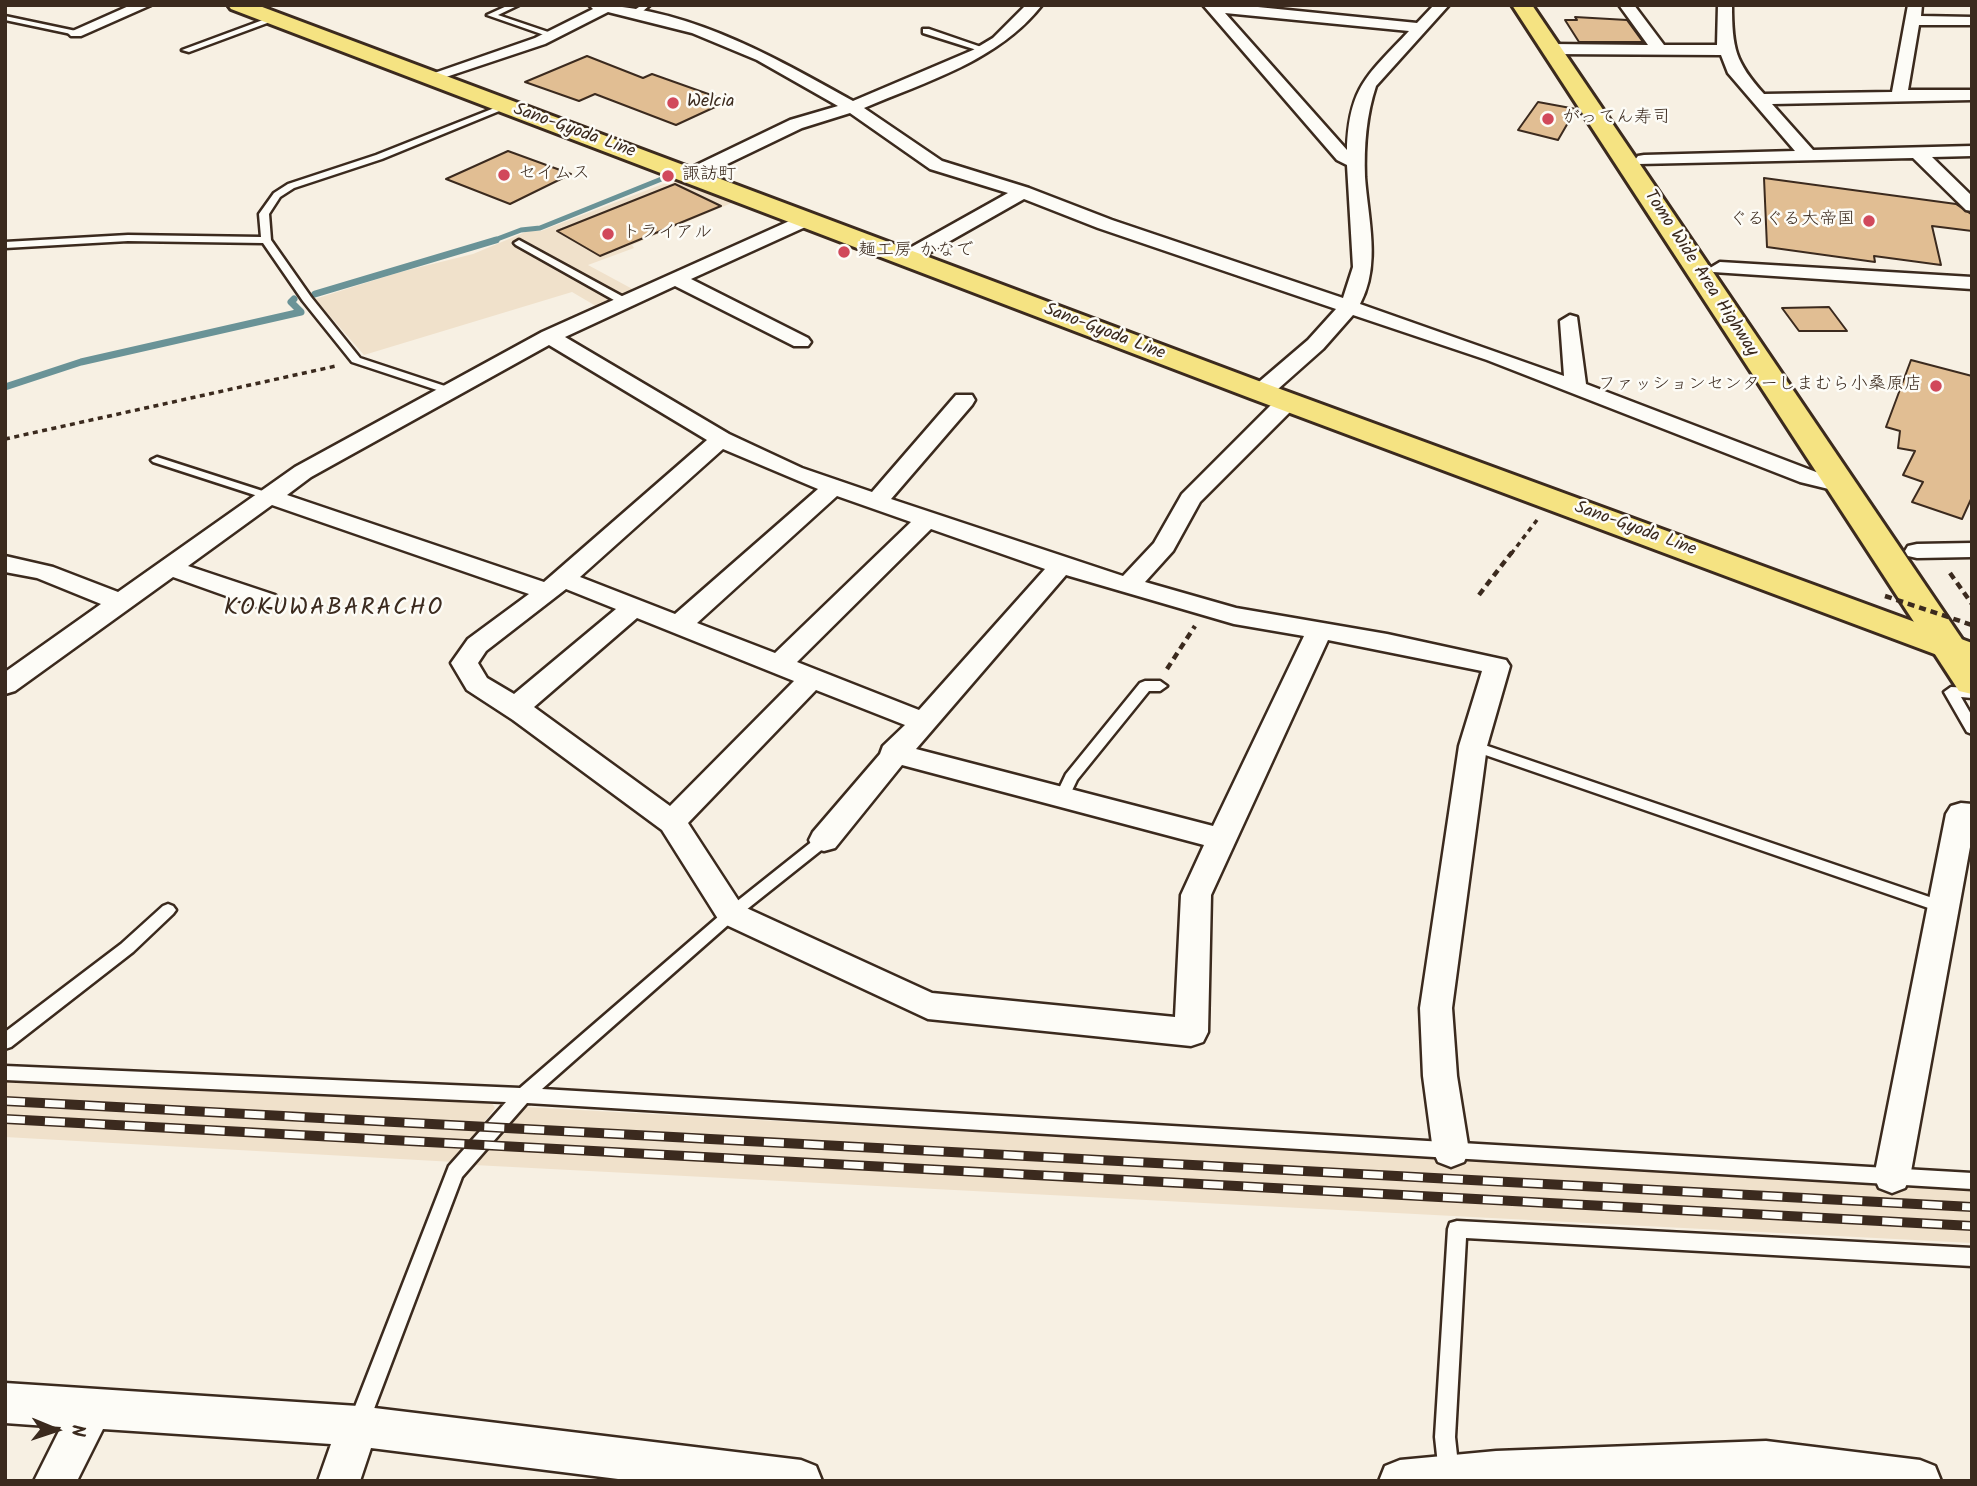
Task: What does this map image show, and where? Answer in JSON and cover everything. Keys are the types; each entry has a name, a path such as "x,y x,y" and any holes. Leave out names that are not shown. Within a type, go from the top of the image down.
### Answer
{"main road":[{"name":"Sano-Gyoda Line","path":"238,5 1274,397 1967,631"},
{"name":"Tomo Wide Area Highway","path":"1522,5 1644,160 1932,564"},
{"name":"Tomo Wide Area Highway","path":"1536,5 1558,49 1841,485 1967,631 1972,682"}],"street":[{"path":"76,33 144,5"},
{"path":"690,176 796,124 852,107 983,49 998,41 1035,5"},
{"path":"1129,585 1164,545 1190,499 1349,306 1360,284 1363,259 1355,124 1368,85 1442,5"},
{"path":"1626,5 1658,48"},
{"path":"1725,5 1725,50 1734,70 1809,156"},
{"path":"1210,6 1421,28"},
{"path":"1210,6 1343,156 1357,163"},
{"path":"428,78 491,59 554,35 601,7 697,30 742,48 852,107 936,165 1023,191 1105,224 1494,356 1576,390 1808,477 1841,485"},
{"path":"1902,96 1900,90 1914,13 1972,21"},
{"path":"1558,49 1725,50"},
{"path":"1761,99 1972,95"},
{"path":"1644,160 1972,151"},
{"path":"1918,153 1972,206"},
{"path":"906,258 1023,191"},
{"path":"5,685 268,496 346,447 453,392 549,336 806,220"},
{"path":"1720,268 1972,283"},
{"path":"676,279 801,342"},
{"path":"1570,321 1576,390"},
{"path":"549,336 721,439 793,473 927,520 1061,566 1234,616 1497,666 1473,746 1436,1008 1440,1076 1451,1151"},
{"path":"876,502 964,400"},
{"path":"721,439 555,586 477,645 464,663 477,684 515,708 672,822 732,914 928,1006 1191,1032 1196,895 1319,631"},
{"path":"679,625 834,487"},
{"path":"268,496 555,586 634,607 923,722"},
{"path":"779,665 927,520"},
{"path":"1932,564 1972,550"},
{"path":"5,564 44,572 121,603"},
{"path":"824,840 893,753 1061,566"},
{"path":"169,567 266,601"},
{"path":"515,708 634,607"},
{"path":"672,822 812,678"},
{"path":"893,753 1222,839"},
{"path":"1892,1177 1961,814 1972,816"},
{"path":"5,1403 358,1426 801,1481"},
{"path":"55,1481 92,1408"},
{"path":"339,1481 358,1426"},
{"path":"1400,1481 1449,1475 1663,1473 1794,1464 1920,1481"}],"lane":[{"path":"516,5 491,15 554,35"},
{"path":"633,15 647,5"},
{"path":"5,18 76,33"},
{"path":"186,50 274,19"},
{"path":"926,31 983,49"},
{"path":"453,392 356,360 307,299 266,240 264,214 277,195 291,186 379,158 505,107"},
{"path":"5,245 128,238 266,240"},
{"path":"519,243 625,302"},
{"path":"157,460 268,496"},
{"path":"1062,797 1070,778 1145,686 1160,686"},
{"path":"1972,693 1951,692 1972,729"},
{"path":"1473,746 1945,908"},
{"path":"358,1426 455,1172 523,1095 732,914 824,840"},
{"path":"5,1042 127,948 168,910"},
{"path":"5,1073 523,1095 1972,1181"},
{"path":"1449,1475 1445,1437 1457,1229 1972,1257"}],"path":[{"path":"5,439 356,360"},
{"path":"1479,595 1538,519"},
{"path":"1932,564 1967,631"},
{"path":"1885,596 1967,631"},
{"path":"1160,686 1165,672 1207,608"}],"shaded area":[{"path":"676,179 734,202 632,245 634,248 588,265 638,292 601,309 572,292 364,355 315,299 400,272 473,254 528,231 541,231"},
{"path":"5,1078 492,1103 495,1108 454,1162 5,1137"},
{"path":"526,1107 1972,1188 1972,1243 474,1165"}],"building":[{"path":"1575,17 1627,20 1643,42 1579,42 1565,20 1577,20"},
{"path":"587,56 643,78 652,74 728,101 676,125 595,94 579,101 525,82"},
{"name":"がってん寿司","path":"1538,102 1576,109 1558,140 1518,130"},
{"path":"508,151 571,174 510,204 446,179"},
{"name":"ぐるぐる大帝国","path":"1764,178 1956,204 1971,214 1972,231 1932,226 1941,265 1874,256 1875,262 1767,247"},
{"path":"675,184 721,206 600,256 557,231"},
{"path":"1829,307 1847,331 1799,331 1782,308"},
{"path":"1911,360 1972,376 1972,497 1962,519 1912,502 1923,482 1903,475 1915,451 1898,448 1900,431 1886,427"}],"waterway":[{"path":"492,241 521,230 540,228 664,178"},
{"path":"315,294 496,240"},
{"path":"5,387 81,362 301,312 291,302 294,299"}],"railway":[{"path":"5,1101 1972,1207"},
{"path":"5,1119 1972,1226"}],"place":[{"name":"Welcia","path":"673,103"},
{"name":"がってん寿司","path":"1548,119"},
{"name":"セイムス","path":"504,175"},
{"name":"諏訪町","path":"668,176"},
{"name":"ぐるぐる大帝国","path":"1869,221"},
{"name":"トライアル","path":"608,234"},
{"name":"麺工房 かなで","path":"844,252"},
{"name":"ファッションセンターしまむら小桑原店","path":"1936,386"}],"district":[{"name":"KOKUWABARACHO","path":"334,610"}]}
